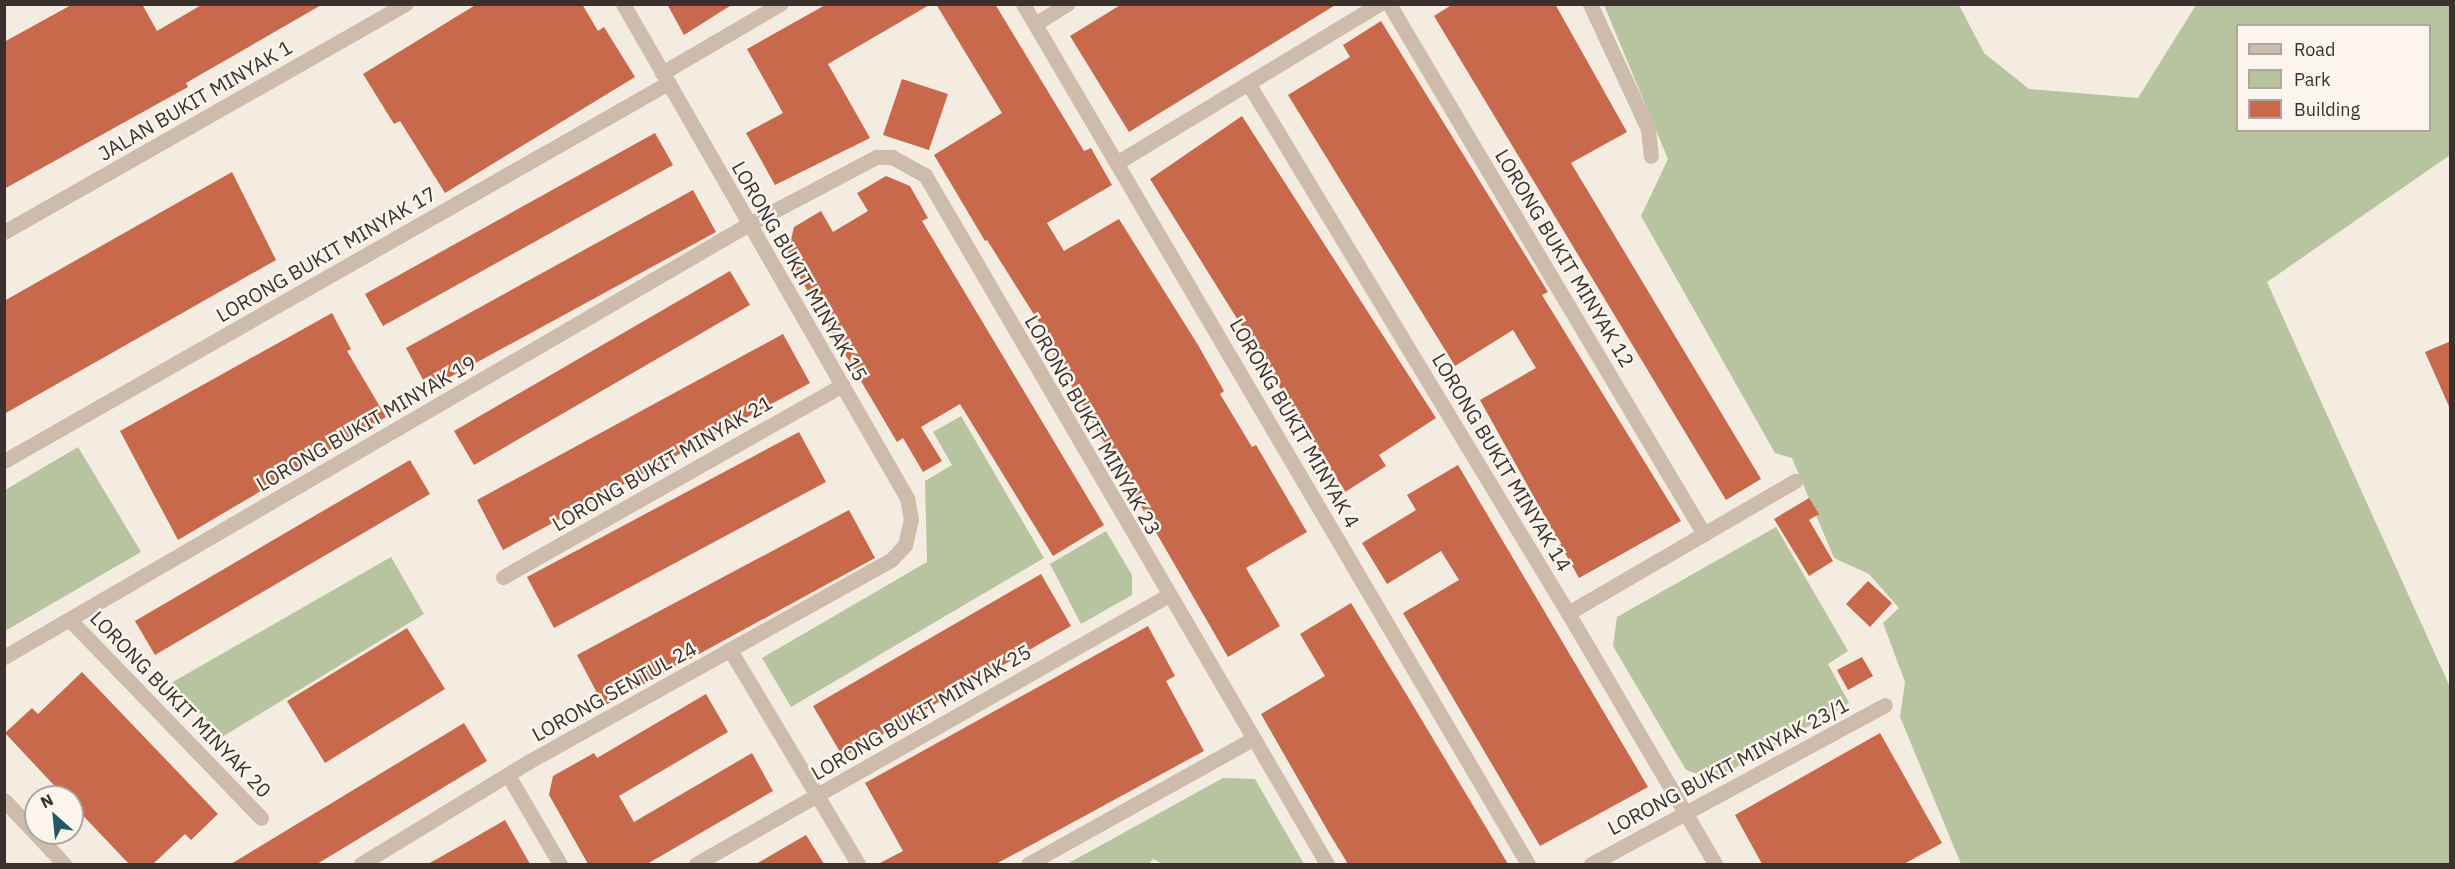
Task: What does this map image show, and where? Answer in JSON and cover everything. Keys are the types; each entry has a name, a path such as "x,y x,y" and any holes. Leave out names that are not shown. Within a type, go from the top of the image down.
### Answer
{"street":[{"name":"JALAN BUKIT MINYAK 1","path":"4,232 406,4"},
{"name":"LORONG BUKIT MINYAK 15","path":"622,4 908,498 911,520 905,545 891,560"},
{"name":"LORONG BUKIT MINYAK 17","path":"4,461 665,78 780,4"},
{"name":"LORONG BUKIT MINYAK 4","path":"1023,4 1118,162 1528,864"},
{"path":"1035,24 1067,4"},
{"path":"1118,162 1379,4"},
{"name":"LORONG BUKIT MINYAK 12","path":"1389,4 1704,534"},
{"path":"1590,4 1648,129 1651,156"},
{"name":"LORONG BUKIT MINYAK 14","path":"1248,83 1568,613 1715,864"},
{"name":"LORONG BUKIT MINYAK 23","path":"749,224 876,157 892,157 925,176 1167,596 1326,864"},
{"name":"LORONG BUKIT MINYAK 19","path":"4,657 749,224"},
{"name":"LORONG BUKIT MINYAK 21","path":"503,577 842,385"},
{"path":"1568,613 1795,481"},
{"name":"LORONG SENTUL 24","path":"361,864 508,775 891,560"},
{"name":"LORONG BUKIT MINYAK 25","path":"696,864 1167,596"},
{"name":"LORONG BUKIT MINYAK 20","path":"70,620 261,818"},
{"path":"730,650 858,864"},
{"name":"LORONG BUKIT MINYAK 23/1","path":"1591,864 1885,705"},
{"path":"1028,864 1251,740"},
{"path":"508,775 560,864"},
{"path":"4,800 64,864"}],"green space":[{"path":"1604,5 1959,5 1984,53 2029,89 2138,98 2196,5 2450,5 2450,155 2267,282 2450,687 2450,864 1961,864 1900,717 1905,682 1883,623 1899,608 1869,574 1834,558 1792,458 1775,453 1641,216 1668,159"},
{"path":"961,416 1044,558 791,707 762,658 927,562 925,481 952,465 933,432"},
{"path":"78,447 141,552 5,631 5,490"},
{"path":"1776,527 1848,651 1828,664 1849,703 1714,780 1686,770 1613,646 1617,617"},
{"path":"1106,531 1132,575 1132,595 1081,624 1050,564"},
{"path":"391,557 424,614 222,737 171,683"},
{"path":"1223,778 1255,779 1304,864 1163,864 1153,859 1149,864 1067,864"}],"building":[{"path":"73,4 142,4 157,31 203,4 323,4 186,83 188,87 4,189 4,42"},
{"path":"477,4 582,4 598,31 604,27 635,77 445,193 400,121 394,124 363,74"},
{"path":"667,4 733,4 684,35"},
{"path":"827,4 931,4 828,64 870,138 775,185 746,133 783,113 747,49"},
{"path":"936,4 995,4 1084,151 1091,148 1112,185 1047,223 1064,251 1119,219 1198,345 1224,391 1220,394 1252,447 1256,445 1307,532 1246,568 1280,626 1228,657 1053,354 1057,351 987,240 985,241 934,155 1002,113"},
{"path":"1122,4 1337,4 1129,132 1070,36"},
{"path":"1453,4 1555,4 1627,132 1571,163 1761,479 1726,500 1434,16"},
{"path":"1381,21 1548,292 1542,295 1681,521 1579,578 1480,400 1536,368 1513,330 1455,366 1288,95 1350,57 1343,45"},
{"path":"902,79 948,94 929,150 883,135"},
{"path":"1242,116 1436,418 1379,455 1386,466 1345,492 1150,179"},
{"path":"655,133 673,165 383,326 365,294"},
{"path":"232,172 276,260 4,414 4,301"},
{"path":"886,176 910,186 928,218 922,221 1104,525 1053,556 960,404 921,427 942,461 923,472 903,438 897,442 787,256 794,227 821,211 833,232 868,211 857,193"},
{"path":"693,190 716,232 428,389 406,348"},
{"path":"730,271 750,305 474,465 454,431"},
{"path":"332,313 351,349 347,351 386,417 178,540 120,431"},
{"path":"783,334 810,383 503,550 477,500"},
{"path":"2451,341 2451,411 2425,352"},
{"path":"799,432 826,482 554,628 527,577"},
{"path":"410,460 430,494 155,655 135,621"},
{"path":"1458,465 1648,787 1540,846 1403,613 1459,580 1441,551 1387,584 1362,543 1416,510 1407,495"},
{"path":"1809,498 1819,514 1809,520 1833,561 1809,576 1774,519"},
{"path":"849,510 875,558 604,706 577,655"},
{"path":"1041,574 1071,626 843,757 813,706"},
{"path":"1868,581 1892,603 1870,627 1846,604"},
{"path":"1351,603 1508,864 1348,864 1329,833 1261,714 1325,676 1300,634"},
{"path":"1148,626 1175,676 1166,681 1204,751 996,864 878,864 903,851 865,783"},
{"path":"407,628 445,689 325,763 287,701"},
{"path":"1862,657 1873,676 1848,690 1837,670"},
{"path":"82,672 218,814 191,840 185,834 153,864 129,864 84,817 84,785 54,785 5,733 32,708 38,714"},
{"path":"706,694 728,732 619,796 634,822 752,753 773,791 647,864 588,864 549,795 553,776 594,753 597,758"},
{"path":"464,723 487,761 317,864 231,864"},
{"path":"1880,733 1942,843 1904,864 1762,864 1735,815"},
{"path":"505,820 530,864 428,864 467,842"},
{"path":"806,835 824,864 756,864"}]}
